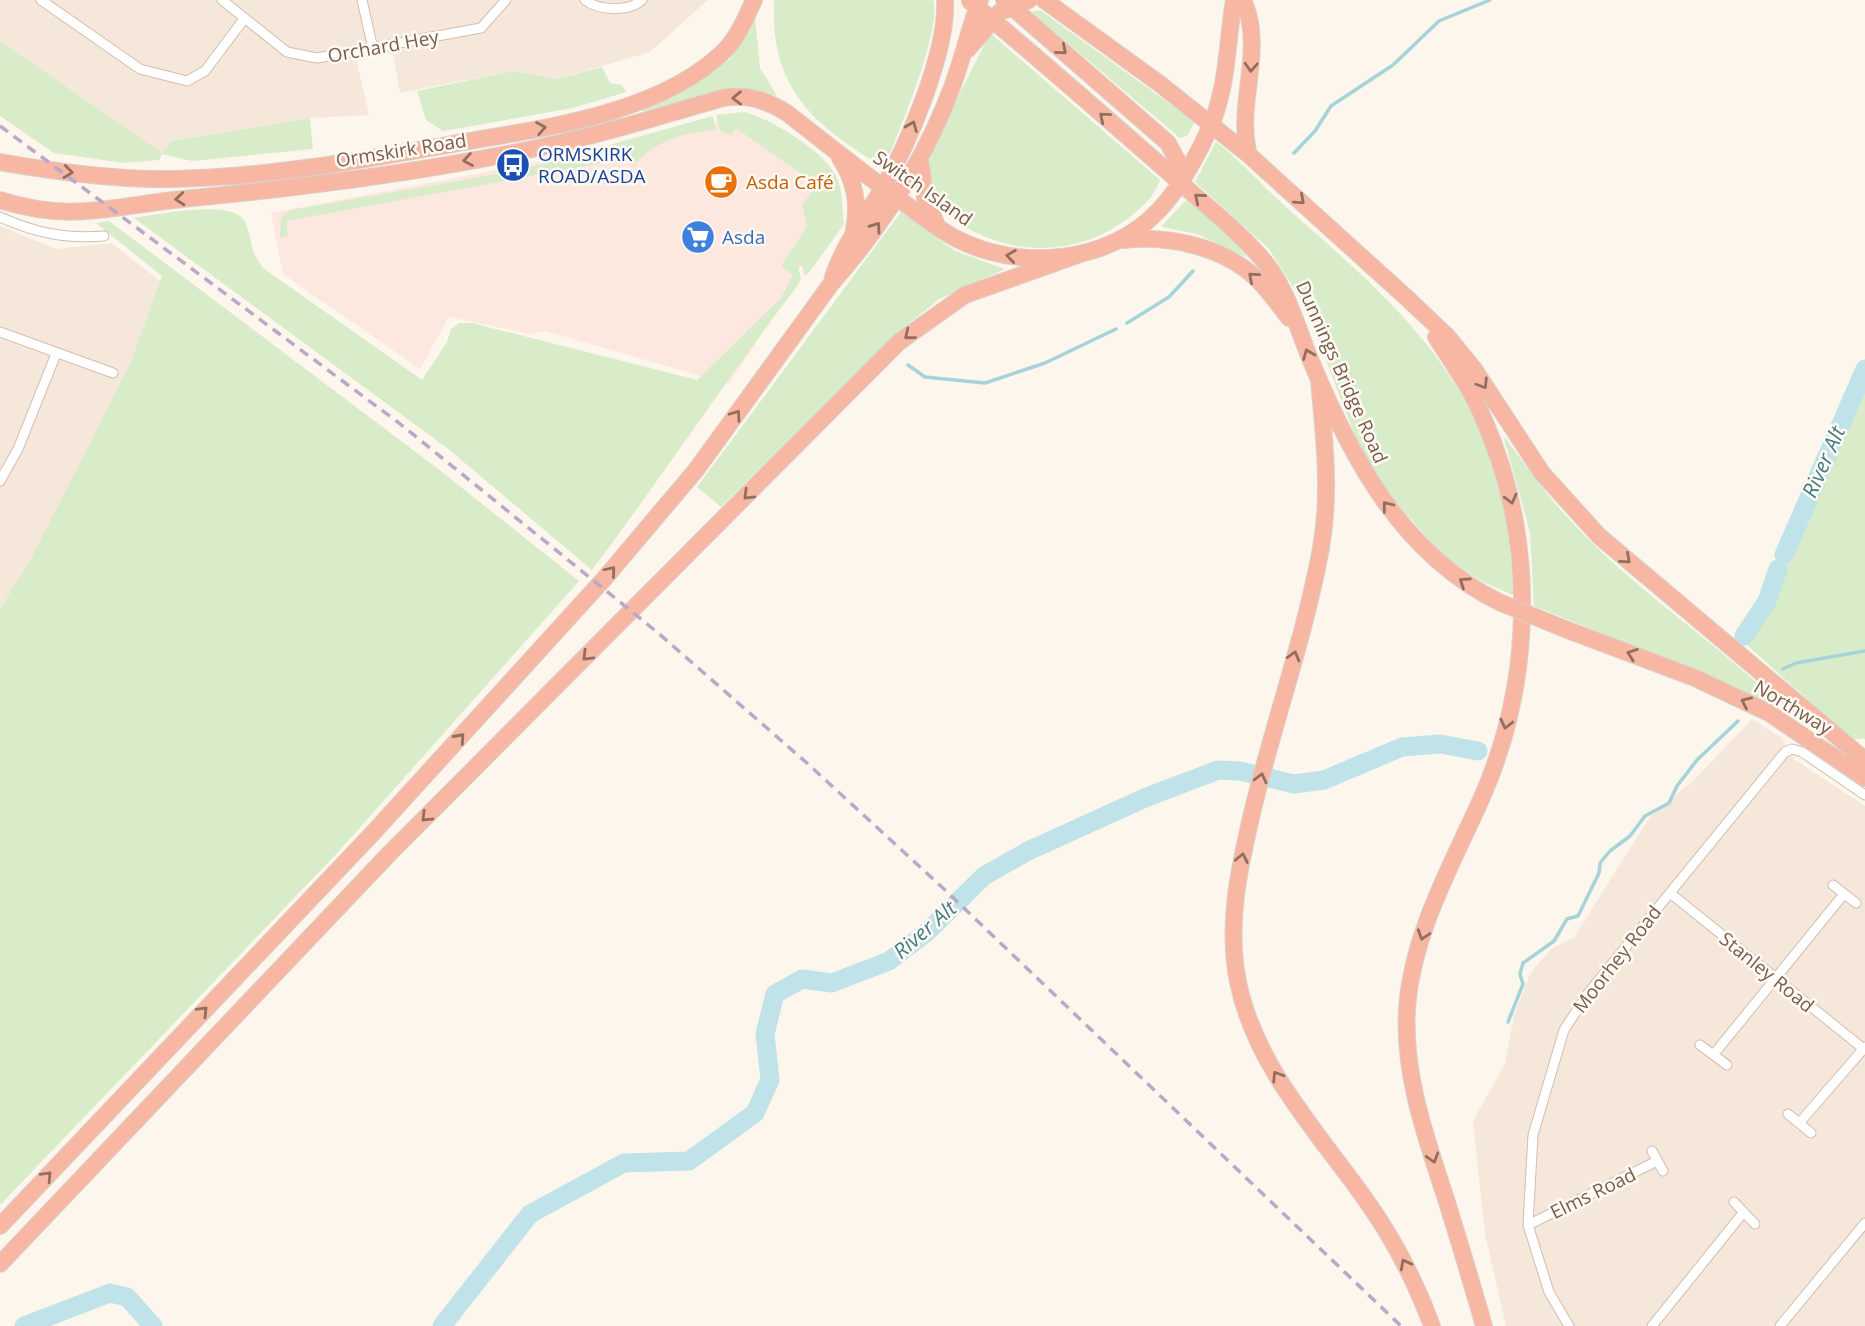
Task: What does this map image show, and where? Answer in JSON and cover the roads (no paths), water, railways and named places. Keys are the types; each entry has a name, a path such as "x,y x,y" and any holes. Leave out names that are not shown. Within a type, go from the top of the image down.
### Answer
{"highway":[{"name":"Ormskirk Road","path":"0,162 132,177 238,176 352,162 561,125 622,108 680,81 712,61 734,38 754,0"},
{"path":"0,1226 372,834 604,579 696,470 831,284 843,247 883,188 924,96 940,40 945,0"},
{"path":"966,50 1007,3 1029,0"},
{"path":"1043,0 1249,155 1422,314 1458,370 1490,434 1513,508 1522,568 1523,625 1514,687 1503,733 1484,792 1421,941 1407,1010 1407,1046 1420,1116 1483,1326"},
{"name":"Switch Island","path":"798,122 883,188 939,227 974,247 1012,257 1037,258 1083,253 1115,241 1149,219 1179,182 1211,124 1231,44 1234,0"},
{"path":"1243,0 1249,13 1252,38 1250,85 1244,126 1249,155"},
{"path":"975,2 992,20 1179,182"},
{"path":"966,50 975,2"},
{"path":"1007,3 1152,127 1174,151 1179,182"},
{"name":"Switch Island","path":"831,284 855,257 920,159 966,50"},
{"name":"Ormskirk Road","path":"0,200 42,212 77,213 156,201 298,189 519,152 733,96 767,102 798,122"},
{"path":"1156,161 1211,124"},
{"path":"835,150 853,182 856,199 854,232"},
{"path":"920,159 925,198 939,227"},
{"name":"Dunnings Bridge Road","path":"1179,182 1242,237 1266,264 1284,292 1319,380 1356,458 1390,510 1413,537 1455,576 1499,602 1695,678"},
{"path":"1115,241 1142,238 1183,242 1229,260 1254,276 1297,328"},
{"path":"0,1264 388,855 900,342 965,295 1083,253"},
{"name":"Northway","path":"1422,314 1447,336 1474,369 1536,464 1566,503 1599,536 1728,648 1865,760"},
{"path":"1319,380 1328,462 1325,523 1311,593 1242,853 1233,922 1234,957 1249,1021 1280,1081 1392,1241 1432,1326"},
{"name":"Northway","path":"1695,678 1769,713 1865,778"}],"street":[{"path":"41,0 140,69 187,81 205,71 244,19"},
{"name":"Orchard Hey","path":"222,0 287,52 317,58 481,28 506,0"},
{"path":"362,0 373,49"},
{"path":"585,0 591,5 618,9 639,4 642,0"},
{"path":"0,218 47,235 69,238 104,236"},
{"path":"0,332 113,373"},
{"path":"0,481 18,449 56,354"},
{"name":"Northway","path":"1790,750 1802,752 1865,795"},
{"name":"Moorhey Road","path":"1570,1326 1549,1292 1528,1225 1533,1135 1564,1030 1588,992 1790,750"},
{"path":"1833,884 1856,903"},
{"name":"Stanley Road","path":"1670,893 1865,1049"},
{"path":"1714,1054 1843,894"},
{"path":"1700,1045 1727,1065"},
{"path":"1801,1121 1865,1049"},
{"path":"1788,1114 1801,1121 1811,1133"},
{"name":"Elms Road","path":"1652,1151 1663,1171"},
{"name":"Elms Road","path":"1528,1225 1657,1161"},
{"path":"1734,1202 1755,1224"},
{"path":"1652,1326 1743,1213"},
{"path":"1780,1326 1865,1223"}],"waterway":[{"path":"1294,153 1315,131 1331,106 1393,65 1439,21 1490,0"},
{"path":"1127,323 1169,297 1193,271"},
{"path":"908,365 925,377 985,383 1045,363 1116,329"},
{"name":"River Alt","path":"1784,555 1865,369"},
{"name":"River Alt","path":"1744,636 1767,601 1778,569"},
{"path":"1783,669 1796,663 1865,651"},
{"path":"1508,1022 1523,984 1520,974 1523,963 1554,941 1567,919 1578,916 1599,873 1600,863 1610,851 1630,836 1645,816 1669,803 1677,786 1697,760 1738,721"},
{"name":"River Alt","path":"442,1326 530,1214 624,1163 689,1161 755,1113 770,1080 765,1034 775,994 802,979 832,983 889,961 927,932 984,876 1028,851 1147,797 1218,770 1240,771 1294,784 1324,780 1402,747 1440,744 1478,751"},
{"name":"River Alt","path":"24,1326 110,1293 127,1297 153,1326"}],"railway":[{"path":"0,126 399,423 657,632 808,764 945,890 1401,1326"}],"place":[{"name":"ORMSKIRK ROAD/ASDA","path":"513,165"},
{"name":"Asda Café","path":"721,182"},
{"name":"Asda","path":"698,237"}]}
